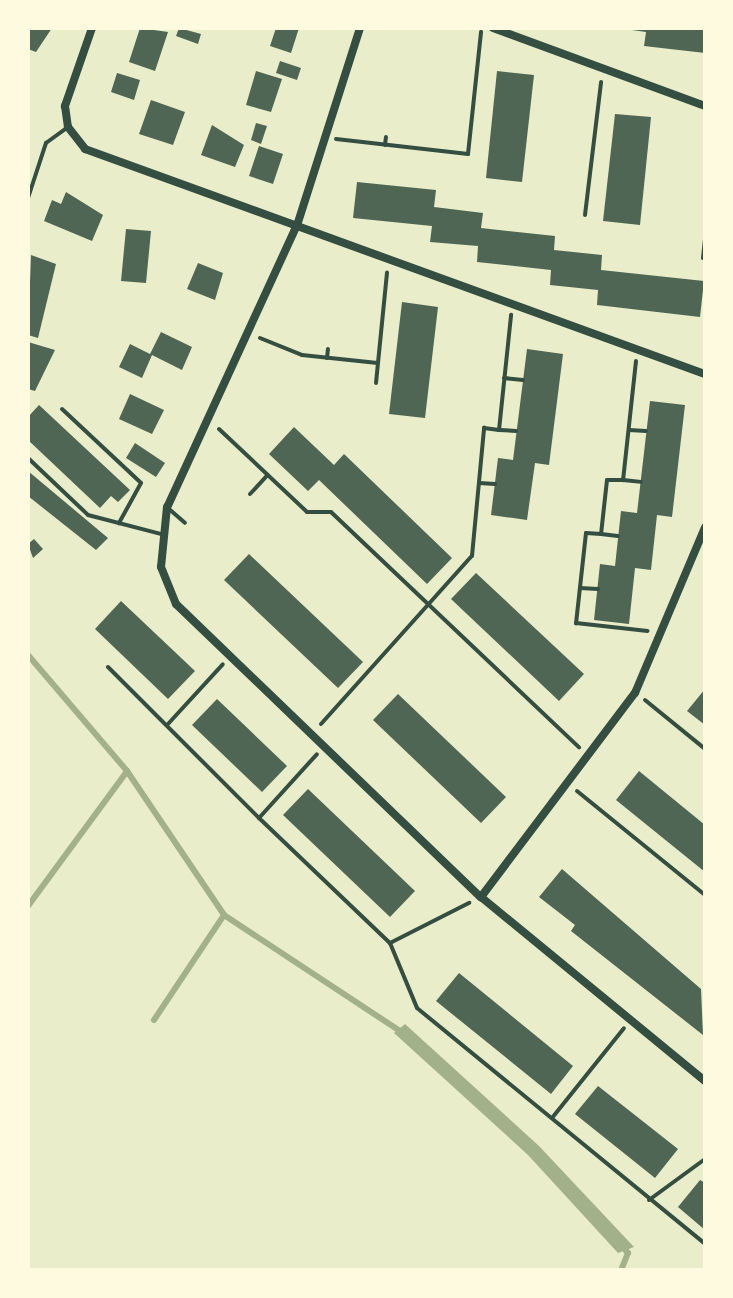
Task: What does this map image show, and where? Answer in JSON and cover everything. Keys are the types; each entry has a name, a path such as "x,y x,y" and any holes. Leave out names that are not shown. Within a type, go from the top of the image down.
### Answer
{"street":[{"path":"92,28 65,106 68,127 85,149 705,374"},
{"path":"360,28 297,225 167,507 161,534 161,567 176,604 481,897 705,1081"},
{"path":"493,28 705,106"},
{"path":"481,897 635,693 663,633 705,527"}],"lane":[{"path":"28,198 46,143 68,127"},
{"path":"62,409 141,483 119,523"},
{"path":"28,458 88,515 161,534"},
{"path":"167,507 185,523"}],"path":[{"path":"325,138 468,154 481,28"},
{"path":"585,215 602,68"},
{"path":"385,145 386,137"},
{"path":"703,258 705,240"},
{"path":"376,383 389,259"},
{"path":"499,430 512,305"},
{"path":"248,331 327,358 378,363"},
{"path":"327,358 328,349"},
{"path":"623,480 637,351"},
{"path":"504,378 523,380"},
{"path":"208,419 307,512 331,512 589,757"},
{"path":"311,735 402,641 405,626 472,556 484,428 516,431"},
{"path":"628,430 646,431"},
{"path":"250,494 268,475"},
{"path":"601,534 607,480 641,482"},
{"path":"479,483 495,484"},
{"path":"618,536 586,533 576,623 663,633"},
{"path":"580,588 598,589"},
{"path":"168,724 229,657"},
{"path":"108,667 390,943 417,1008 705,1244"},
{"path":"635,693 705,749"},
{"path":"259,818 324,747"},
{"path":"568,784 705,895"},
{"path":"390,943 481,897"},
{"path":"552,1118 630,1020"},
{"path":"649,1200 705,1159"}],"shaded area":[{"path":"405,1024 539,1146 634,1247 618,1253 528,1155 394,1033"}],"building":[{"path":"28,28 52,28 36,52 28,49"},
{"path":"140,28 168,32 155,71 129,62"},
{"path":"179,28 201,34 198,44 176,36"},
{"path":"276,28 299,28 291,53 270,46"},
{"path":"705,28 705,53 644,46 646,32 632,30"},
{"path":"280,61 301,68 297,80 276,73"},
{"path":"256,71 282,79 271,112 246,105"},
{"path":"497,71 534,75 522,182 486,178"},
{"path":"117,73 140,80 134,100 111,92"},
{"path":"151,100 185,112 173,145 139,134"},
{"path":"615,114 651,117 640,225 603,221"},
{"path":"256,123 267,126 261,144 251,140"},
{"path":"212,125 244,145 235,167 201,155"},
{"path":"259,146 283,154 273,184 249,176"},
{"path":"357,182 436,190 434,207 483,213 481,228 555,236 554,250 602,255 601,270 704,281 700,317 597,305 598,290 550,285 551,270 477,262 478,246 430,242 432,226 353,218"},
{"path":"66,192 103,215 92,241 44,221 52,200 61,204"},
{"path":"126,229 151,231 146,283 121,281"},
{"path":"31,255 56,264 38,338 28,335"},
{"path":"198,263 223,273 215,300 187,289"},
{"path":"402,302 438,307 425,418 389,414"},
{"path":"161,332 192,347 182,370 152,355 142,378 119,367 130,344 150,354"},
{"path":"28,342 55,350 35,391 28,389"},
{"path":"527,349 563,354 549,465 535,463 527,520 491,515 498,458 513,460"},
{"path":"130,394 164,410 152,434 119,419"},
{"path":"650,401 685,405 672,517 657,515 651,570 635,568 629,624 594,620 600,564 615,566 621,511 637,513"},
{"path":"39,405 130,490 118,502 111,496 100,508 28,440 28,417"},
{"path":"294,427 334,465 344,454 452,558 427,584 319,480 308,491 269,454"},
{"path":"135,443 165,463 156,477 126,458"},
{"path":"28,471 108,538 96,550 28,496"},
{"path":"34,539 43,549 33,558 28,544"},
{"path":"249,554 363,662 338,688 224,580"},
{"path":"476,573 584,674 559,701 451,599"},
{"path":"121,601 195,671 168,699 95,629"},
{"path":"705,689 705,725 687,711"},
{"path":"398,694 506,797 481,823 373,720"},
{"path":"217,699 287,766 262,792 192,725"},
{"path":"639,771 705,825 705,872 616,800"},
{"path":"308,789 415,891 390,917 283,815"},
{"path":"562,869 701,989 703,1035 571,931 575,925 539,897"},
{"path":"459,973 573,1066 551,1094 436,1001"},
{"path":"598,1086 678,1149 655,1178 575,1114"},
{"path":"700,1180 705,1183 705,1230 678,1207"}],"waterway":[{"path":"28,655 127,771 224,915 403,1033"},
{"path":"28,906 127,771"},
{"path":"154,1020 224,915"},
{"path":"620,1244 628,1253 621,1270"}]}
